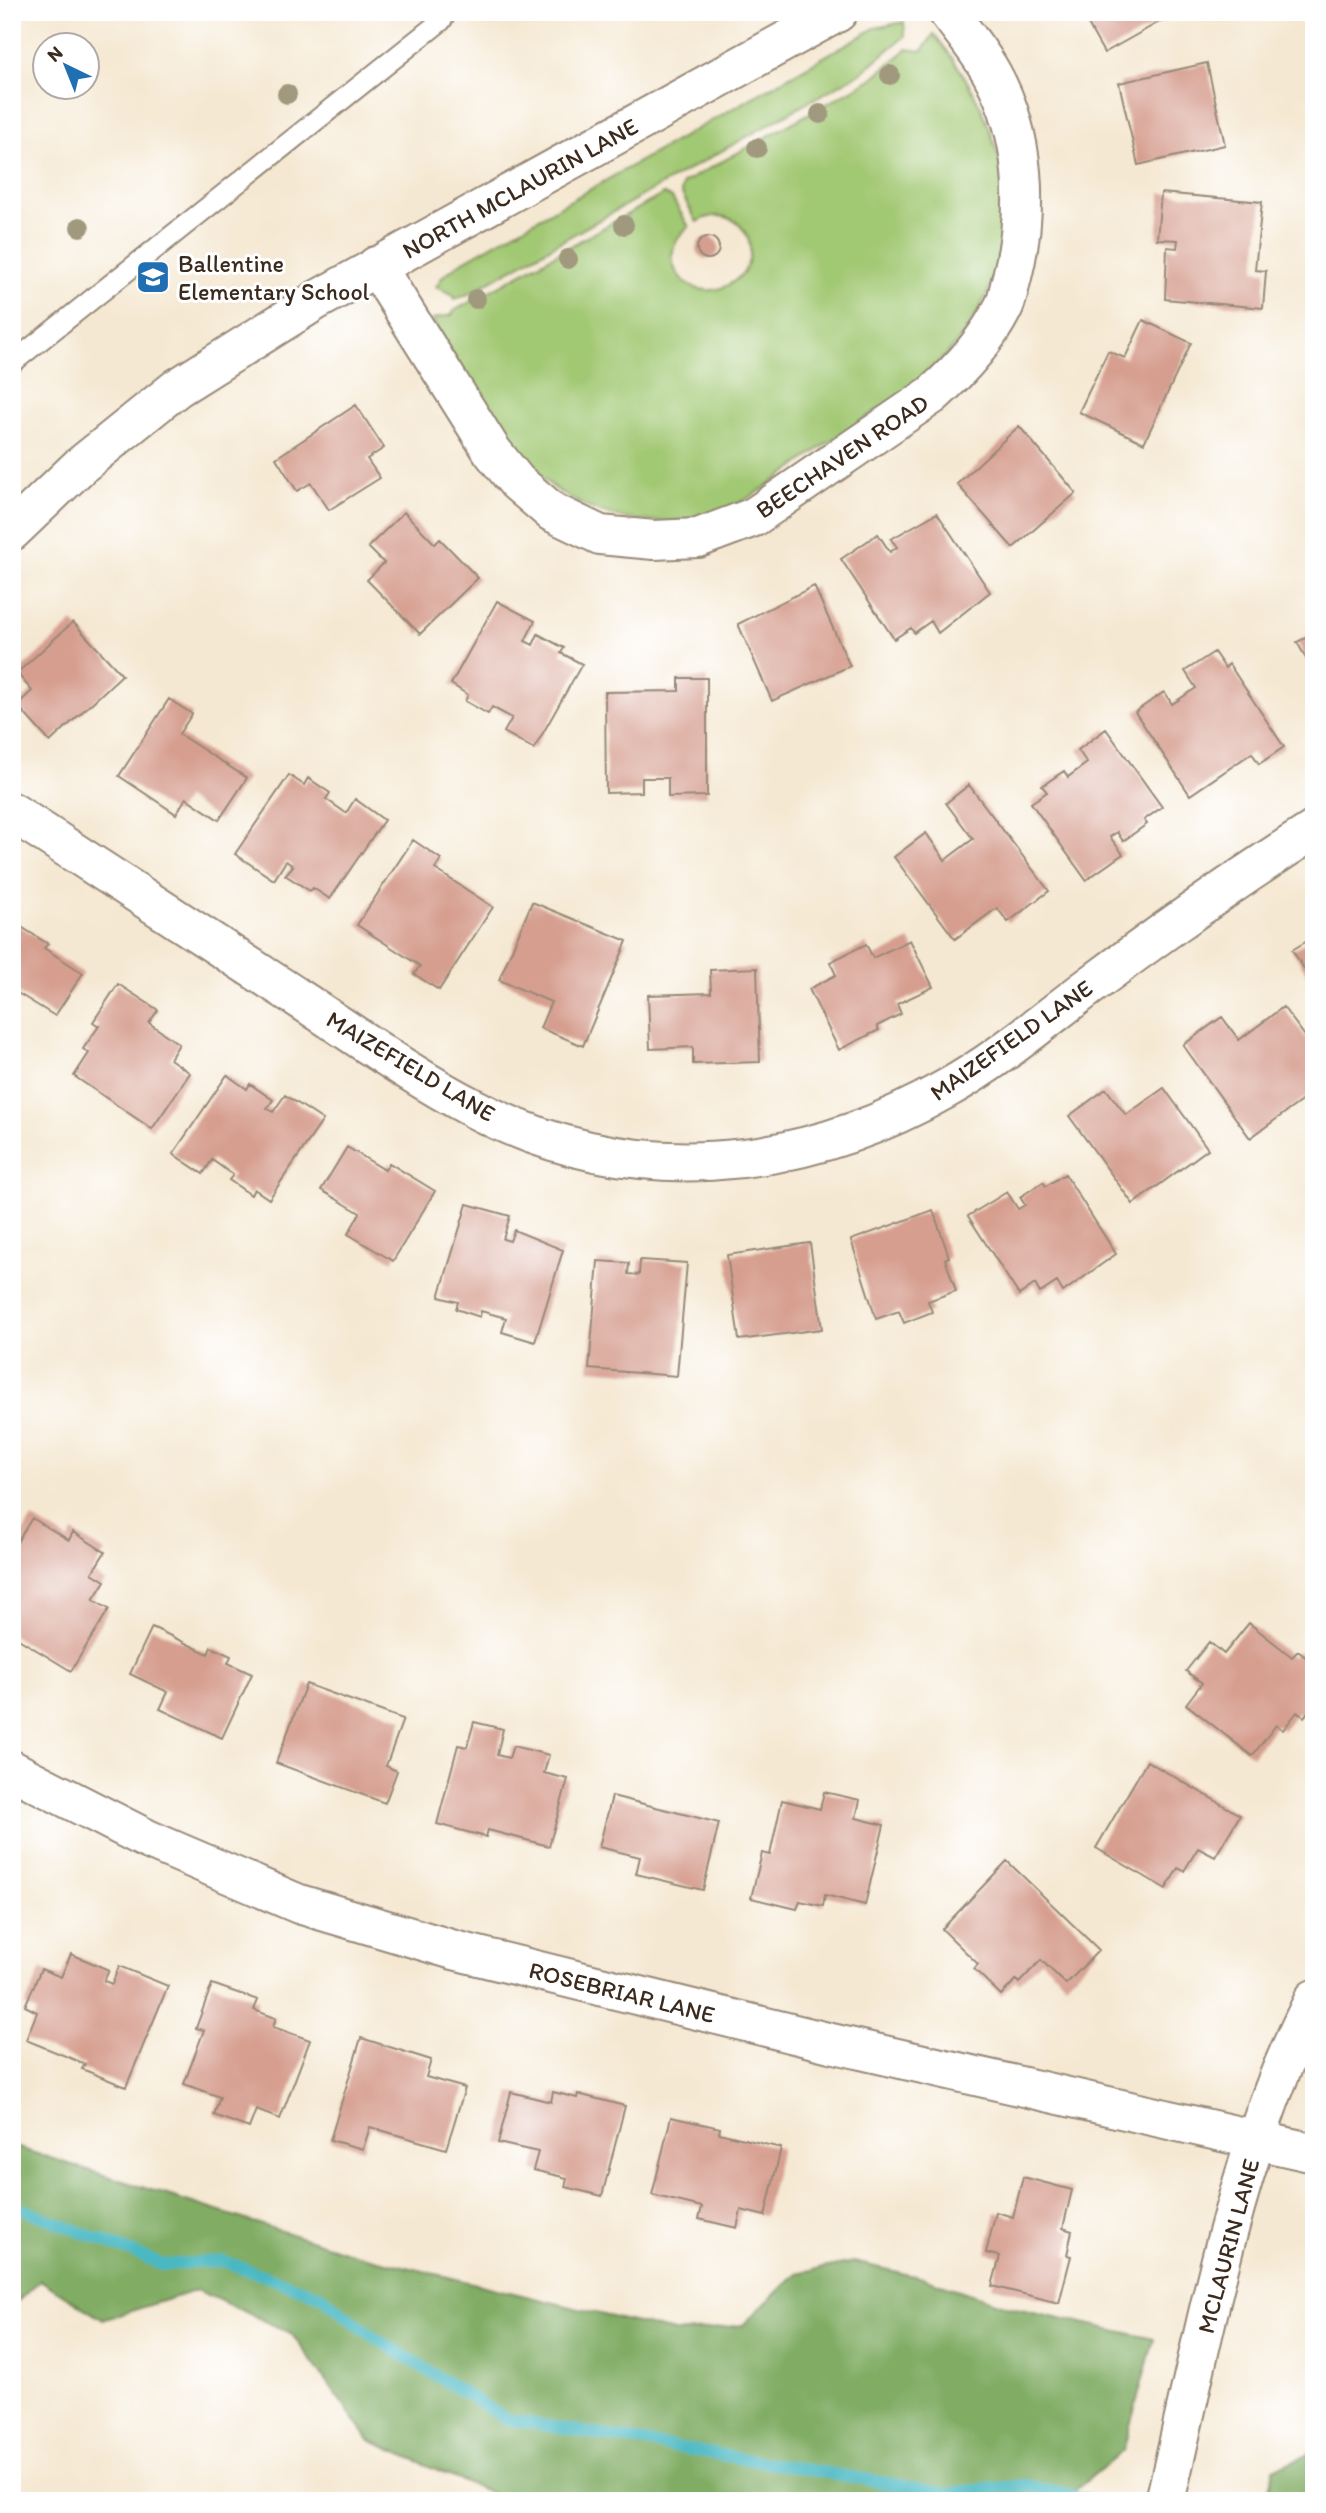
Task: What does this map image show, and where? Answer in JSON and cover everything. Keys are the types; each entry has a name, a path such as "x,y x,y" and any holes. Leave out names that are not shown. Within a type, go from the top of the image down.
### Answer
{"street":[{"name":"NORTH MCLAURIN LANE","path":"12,531 80,466 177,388 376,266 838,12"},
{"name":"BEECHAVEN ROAD","path":"376,266 492,451 517,482 552,512 600,535 654,540 698,538 754,517 932,395 958,371 979,345 1004,306 1019,250 1024,194 1014,131 992,74 948,12"},
{"name":"MAIZEFIELD LANE","path":"12,812 386,1055 474,1108 548,1140 632,1158 721,1162 797,1150 874,1126 949,1088 1220,889 1314,830"},
{"name":"ROSEBRIAR LANE","path":"12,1770 147,1839 299,1904 454,1950 831,2043 1314,2153"},
{"name":"MCLAURIN LANE","path":"1164,2501 1228,2237 1255,2141 1279,2075 1314,1998"}],"lane":[{"path":"12,363 374,76 441,21 447,12"}],"green space":[{"path":"904,22 905,36 862,72 464,296 454,299 454,295 436,287 442,277 460,263 875,28"},
{"path":"934,34 961,72 982,111 997,152 1004,193 1003,235 994,276 975,316 946,355 891,401 767,486 745,500 702,517 656,521 610,515 568,497 546,481 509,443 478,397 433,319 452,315 454,311 664,194 672,198 689,227 677,240 673,253 674,266 680,277 690,286 703,290 718,289 733,282 744,271 749,258 750,245 745,233 737,223 726,217 712,216 697,222 681,192 683,183 870,80 907,49 922,51"},
{"path":"12,2146 354,2254 678,2333 743,2325 797,2273 854,2262 923,2278 1007,2306 1154,2339 1123,2451 1062,2501 509,2501 369,2440 291,2333 197,2290 103,2320 40,2280 12,2307"},
{"path":"1314,2452 1314,2501 1266,2501 1274,2469"}],"building":[{"path":"1177,12 1104,53 1082,14"},
{"path":"1207,63 1225,145 1138,165 1119,83"},
{"path":"1161,193 1262,202 1255,270 1266,271 1263,308 1165,299 1167,247 1177,248 1178,240 1157,239"},
{"path":"708,237 718,244 719,248 712,258 708,259 698,252 697,248 704,238"},
{"path":"1143,320 1191,343 1144,443 1079,412 1108,351 1125,358"},
{"path":"356,405 384,448 367,459 380,478 329,510 311,483 297,491 276,458"},
{"path":"1019,426 1076,493 1013,548 957,484"},
{"path":"404,512 435,544 440,539 478,578 420,634 367,580 384,563 368,547"},
{"path":"937,513 990,592 938,633 931,621 914,633 911,628 894,639 841,559 878,534 890,552 897,547 891,539"},
{"path":"814,586 850,666 772,701 738,624"},
{"path":"497,601 535,621 525,641 533,645 538,634 564,648 561,653 582,664 534,749 504,732 512,718 492,707 488,714 465,701 468,695 451,684"},
{"path":"73,622 122,675 50,742 17,705 32,691 17,673"},
{"path":"1314,634 1314,673 1297,642"},
{"path":"1214,652 1225,668 1229,664 1284,747 1259,764 1252,753 1190,795 1135,712 1164,692 1172,704 1196,688 1185,671"},
{"path":"679,678 707,678 707,796 668,797 668,778 642,778 642,792 606,793 605,692 679,691"},
{"path":"169,699 192,714 179,734 247,778 219,820 186,798 176,814 119,776"},
{"path":"1106,729 1162,807 1144,820 1147,824 1123,841 1117,832 1110,837 1123,854 1086,880 1031,803 1047,792 1042,786 1064,771 1068,777 1087,763 1078,750"},
{"path":"289,775 304,785 308,778 330,793 326,799 346,813 355,799 384,820 330,899 313,888 310,891 285,875 293,866 286,861 274,880 235,854"},
{"path":"969,785 1049,891 1008,922 997,908 955,939 894,857 926,833 945,860 973,839 946,803"},
{"path":"413,840 441,859 435,869 493,907 439,990 414,974 420,966 357,925"},
{"path":"532,902 627,941 583,1046 540,1028 551,1002 499,980"},
{"path":"12,921 48,944 44,948 83,973 55,1016 16,992 12,998"},
{"path":"1314,937 1314,984 1292,950"},
{"path":"910,940 933,987 897,1004 901,1014 877,1026 879,1030 839,1050 809,989 836,975 830,962 866,944 873,958"},
{"path":"757,968 760,1062 693,1064 693,1047 650,1049 648,995 711,993 710,970"},
{"path":"118,984 158,1010 149,1023 179,1044 170,1059 190,1073 152,1129 74,1076 89,1053 83,1049 99,1026 93,1022"},
{"path":"1283,1007 1314,1048 1314,1092 1250,1138 1183,1045 1222,1017 1239,1040"},
{"path":"227,1075 247,1089 250,1084 273,1100 267,1108 273,1112 285,1095 323,1120 269,1199 254,1189 251,1195 229,1180 233,1175 212,1160 203,1174 173,1154"},
{"path":"1164,1088 1208,1149 1133,1204 1069,1116 1106,1089 1126,1115"},
{"path":"347,1147 385,1170 389,1163 435,1191 393,1261 348,1234 360,1213 321,1190"},
{"path":"1065,1174 1116,1254 1063,1292 1057,1282 1040,1293 1035,1284 1019,1295 968,1216 1007,1192 1018,1209 1025,1205 1020,1197 1043,1182 1046,1186"},
{"path":"467,1204 510,1216 503,1239 510,1241 514,1230 563,1250 535,1342 502,1332 506,1318 481,1311 480,1317 456,1309 458,1302 439,1297"},
{"path":"933,1210 949,1257 945,1259 956,1291 928,1301 932,1312 904,1323 899,1311 876,1319 851,1240"},
{"path":"810,1243 822,1329 739,1340 727,1255"},
{"path":"640,1260 687,1263 677,1376 589,1369 598,1261 629,1263 628,1274 639,1275"},
{"path":"32,1518 69,1540 73,1532 105,1552 92,1573 105,1581 93,1600 109,1609 71,1671 12,1635 12,1550"},
{"path":"1249,1623 1292,1657 1298,1651 1314,1664 1314,1705 1304,1717 1297,1712 1283,1730 1276,1725 1252,1756 1186,1704 1202,1683 1186,1671 1209,1642 1224,1654"},
{"path":"152,1627 208,1654 211,1647 231,1656 228,1663 252,1674 222,1738 160,1709 168,1692 130,1674"},
{"path":"306,1684 403,1719 386,1766 397,1771 385,1803 276,1763"},
{"path":"474,1722 503,1729 497,1755 509,1758 513,1746 549,1755 544,1773 568,1779 549,1846 488,1830 486,1837 437,1824 458,1745 467,1747"},
{"path":"1147,1761 1240,1815 1215,1857 1198,1848 1184,1871 1178,1868 1166,1889 1096,1848"},
{"path":"824,1792 860,1800 856,1818 884,1825 865,1905 825,1895 823,1906 800,1901 797,1909 751,1898 762,1853 770,1855 782,1800 820,1809"},
{"path":"612,1796 719,1823 703,1890 636,1874 640,1857 599,1847"},
{"path":"1007,1861 1099,1950 1066,1984 1041,1960 1019,1983 1016,1980 1001,1995 974,1969 978,1964 942,1929"},
{"path":"12,1907 20,1910 12,1928"},
{"path":"71,1954 109,1970 104,1981 112,1984 119,1966 168,1986 126,2087 82,2069 85,2064 26,2040 37,2012 25,2006 41,1969 61,1977"},
{"path":"212,1984 258,2000 254,2010 276,2018 273,2027 310,2040 280,2119 256,2110 249,2128 214,2115 220,2097 184,2084 204,2030 196,2028"},
{"path":"361,2038 431,2060 426,2077 465,2088 446,2149 370,2127 363,2149 330,2140"},
{"path":"511,2092 551,2102 553,2092 577,2098 578,2094 625,2106 602,2196 565,2187 567,2178 533,2170 538,2152 498,2143"},
{"path":"671,2117 720,2128 719,2133 781,2148 765,2216 741,2210 737,2228 699,2219 702,2207 652,2195"},
{"path":"1023,2177 1072,2190 1063,2228 1072,2231 1067,2255 1071,2256 1059,2303 992,2286 1000,2256 986,2253 996,2212 1013,2217"}],"waterway":[{"path":"12,2205 164,2265 223,2261 321,2296 372,2336 506,2419 947,2493 1026,2485 1091,2501"}],"place":[{"name":"Ballentine Elementary School","path":"153,277"}]}
